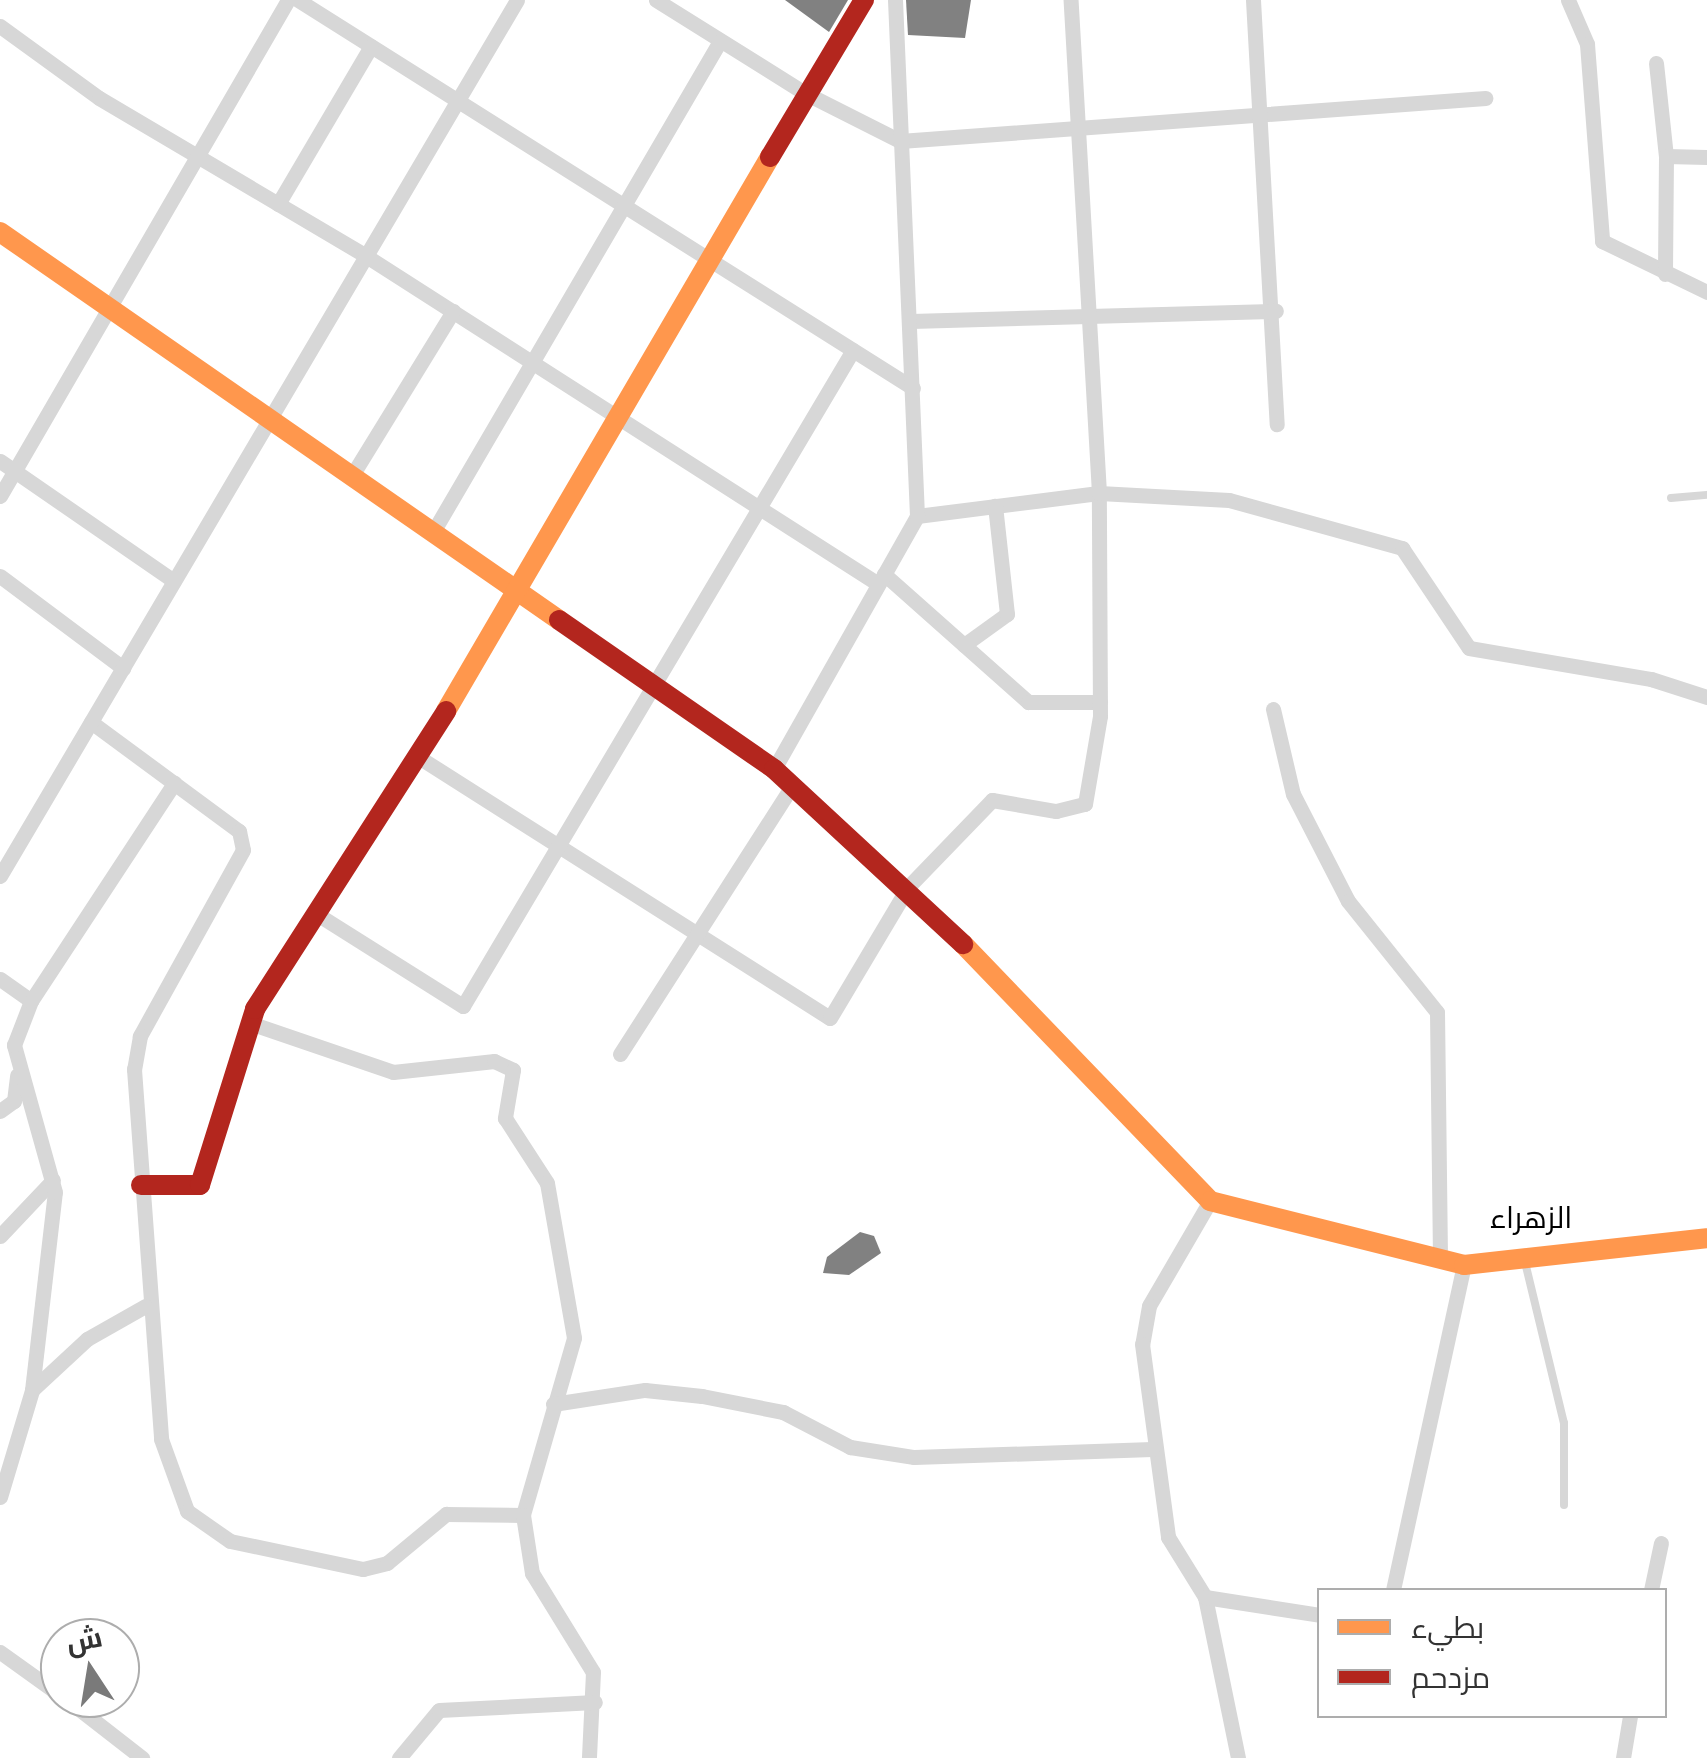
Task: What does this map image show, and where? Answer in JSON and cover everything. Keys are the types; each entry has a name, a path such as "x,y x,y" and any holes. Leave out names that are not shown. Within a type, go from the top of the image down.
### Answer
{"street":[{"path":"0,496 288,0"},
{"path":"298,0 913,388"},
{"path":"0,876 517,0"},
{"path":"656,0 805,94 900,140 1264,110 1485,98"},
{"path":"141,1185 200,1184 250,1023 522,592 616,416 864,0"},
{"path":"774,770 917,516 894,0"},
{"path":"420,758 830,1018 908,887 992,800 1056,811 1085,804 1100,702 1099,493 1071,0"},
{"path":"1254,0 1276,310 1277,424"},
{"path":"1568,0 1587,44 1602,241 1705,290"},
{"path":"0,26 197,156 366,256 760,509 881,579 1028,702 1100,702"},
{"path":"432,532 720,41"},
{"path":"278,204 371,46"},
{"path":"1656,63 1666,156 1665,274"},
{"path":"1666,156 1707,157"},
{"path":"0,232 268,422 658,683 774,770 908,887 1210,1201 1464,1265 1707,1238"},
{"path":"911,321 1276,310"},
{"path":"351,477 453,311"},
{"path":"320,916 463,1006 854,350"},
{"path":"0,461 174,581"},
{"path":"917,516 1099,493 1229,500 1402,548 1470,648 1651,679 1707,697"},
{"path":"964,645 1007,614 995,506"},
{"path":"0,576 122,668"},
{"path":"1274,709 1292,794 1348,902 1437,1012 1440,1260"},
{"path":"91,722 239,831 243,850 140,1036 134,1069 145,1306 161,1439 187,1510 205,1530 363,1570 386,1563 446,1514 522,1515"},
{"path":"0,1497 32,1390 53,1180 18,1071 14,1045 30,1001 174,784"},
{"path":"620,1054 792,786"},
{"path":"0,980 30,1001"},
{"path":"250,1023 394,1072 494,1061 512,1070 505,1118 546,1183 574,1338 522,1515 532,1573 593,1672 595,1702 589,1758"},
{"path":"0,1111 14,1101 18,1071"},
{"path":"0,1236 53,1180"},
{"path":"1210,1201 1150,1306 1142,1344 1152,1449 1168,1536 1205,1597 1238,1758"},
{"path":"1392,1588 1464,1265"},
{"path":"32,1390 87,1339 145,1306"},
{"path":"553,1404 645,1390 702,1396 783,1412 850,1447 914,1457 1152,1449"},
{"path":"1651,1588 1661,1543"},
{"path":"1205,1597 1317,1615"},
{"path":"0,1652 40,1681"},
{"path":"399,1758 439,1710 595,1702"},
{"path":"90,1718 142,1758"},
{"path":"1623,1758 1630,1718"}],"lane":[{"path":"1671,498 1707,495"},
{"path":"1524,1258 1564,1423 1564,1505"}],"building":[{"path":"785,0 848,0 829,32"},
{"path":"906,0 971,0 965,38 908,35"},
{"path":"860,1232 874,1236 881,1253 849,1275 823,1273 827,1257"}],"traffic: slow":[{"path":"446,711 770,157"},
{"path":"0,232 559,620"},
{"path":"963,944 1210,1201 1464,1265 1707,1238"}],"traffic: jam":[{"path":"770,157 864,0"},
{"path":"559,620 774,769 963,944"},
{"path":"141,1185 200,1185 255,1009 446,711"}],"district":[{"name":"الزهراء","path":"1531,1218"}]}
